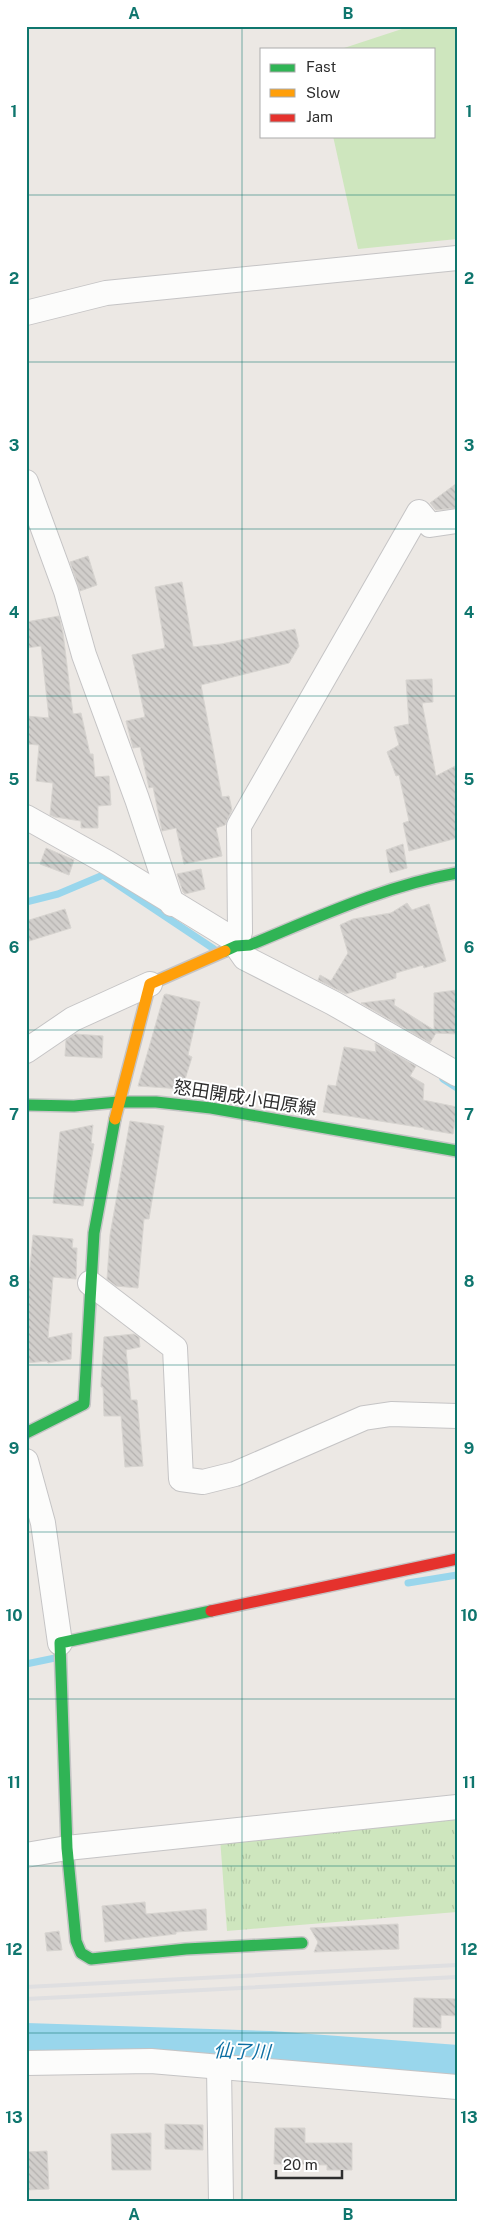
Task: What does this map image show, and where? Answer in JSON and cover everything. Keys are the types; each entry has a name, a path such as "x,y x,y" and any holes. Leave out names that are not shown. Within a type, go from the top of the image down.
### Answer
{"street":[{"path":"26,313 106,293 457,258"},
{"path":"26,482 66,592 84,655 137,799 172,904"},
{"path":"229,950 240,932 239,826 419,512 430,525 457,521"},
{"path":"26,817 108,863 172,904 231,938 229,950"},
{"path":"26,1051 73,1019 229,950 250,945 387,891 433,876 457,873"},
{"path":"229,950 332,1003 457,1074"},
{"path":"26,1433 84,1404 94,1233 118,1102 150,984"},
{"name":"怒田開成小田原線","path":"26,1105 74,1106 118,1102 156,1102 211,1108 457,1151"},
{"path":"90,1283 175,1348 181,1479 203,1482 235,1474 364,1418 391,1414 457,1416"},
{"path":"26,1461 43,1524 60,1643 67,1848 76,1941 79,1952 84,1957 91,1959 302,1942"},
{"path":"60,1643 457,1559"},
{"path":"26,1855 67,1848 457,1807"},
{"path":"26,2063 151,2061 457,2087"},
{"path":"219,2067 221,2202"}],"green space":[{"path":"411,26 457,26 457,239 358,249 333,138 436,138 436,48 344,48"},
{"path":"457,1812 457,1912 227,1931 220,1838"}],"building":[{"path":"457,483 457,508 436,510 430,503"},
{"path":"88,556 97,585 80,591 70,562"},
{"path":"182,582 193,647 221,644 295,629 299,646 289,663 201,685 222,797 229,796 232,810 225,825 216,828 222,856 184,864 176,828 162,831 153,787 149,788 140,747 133,748 126,721 145,717 132,655 165,648 155,587"},
{"path":"59,616 63,633 73,714 81,713 90,754 93,754 95,777 109,776 111,805 98,806 98,828 81,828 81,821 50,815 53,783 36,781 39,745 26,744 26,716 49,718 41,646 26,648 26,622"},
{"path":"432,679 433,702 422,703 436,776 457,765 457,838 409,851 403,823 409,821 399,775 396,776 387,752 399,745 394,727 409,724 406,680"},
{"path":"403,844 407,868 390,873 386,850"},
{"path":"46,848 74,860 69,875 40,864"},
{"path":"201,869 205,889 185,894 177,874"},
{"path":"407,903 412,910 429,904 446,961 424,968 423,965 396,973 396,978 346,994 318,980 320,975 331,981 348,953 340,925 353,919 391,913"},
{"path":"65,909 71,928 26,942 26,921"},
{"path":"457,990 457,1034 436,1033 430,1043 361,1003 395,999 394,1005 434,1030 434,993"},
{"path":"164,995 200,1002 188,1055 192,1057 182,1089 138,1086"},
{"path":"75,1034 103,1036 102,1058 65,1056 66,1040"},
{"path":"375,1043 416,1066 410,1076 424,1084 423,1100 457,1107 453,1134 323,1112 328,1085 336,1086 344,1047 376,1052"},
{"path":"130,1121 164,1126 149,1219 144,1219 138,1288 116,1286 107,1279 110,1235"},
{"path":"93,1125 91,1143 94,1144 83,1206 53,1203 60,1132"},
{"path":"33,1235 73,1239 72,1248 77,1248 76,1279 53,1277 48,1338 72,1333 71,1359 48,1363 47,1361 26,1363 26,1289 28,1289"},
{"path":"134,1334 139,1337 140,1347 126,1350 131,1400 137,1400 143,1466 125,1467 121,1416 104,1416 103,1387 101,1387 101,1383 104,1337"},
{"path":"145,1902 146,1914 206,1909 207,1930 176,1932 176,1934 105,1942 102,1906"},
{"path":"398,1924 399,1949 314,1952 318,1942 310,1928"},
{"path":"59,1931 62,1950 47,1951 45,1933"},
{"path":"414,1998 457,1999 457,2016 441,2015 441,2028 413,2027"},
{"path":"165,2124 203,2125 203,2150 165,2149"},
{"path":"275,2128 305,2128 305,2143 352,2143 352,2170 327,2170 327,2165 274,2164"},
{"path":"151,2133 151,2170 112,2170 111,2134"},
{"path":"47,2151 49,2189 26,2190 26,2152"}],"waterway":[{"path":"26,902 58,894 103,875 214,949"},
{"path":"443,1079 457,1088"},
{"path":"408,1583 457,1575"},
{"path":"26,1664 55,1658"},
{"name":"仙了川","path":"26,2043 270,2051 457,2065"}],"railway":[{"path":"26,1987 457,1965"},
{"path":"26,1999 457,1977"}],"traffic: fast":[{"path":"225,951 236,946 250,945 377,894 457,873"},
{"path":"26,1105 74,1106 118,1102 156,1102 211,1108 457,1151"},
{"path":"26,1433 84,1404 94,1233 115,1119"},
{"path":"211,1611 60,1643 67,1848 76,1941 81,1953 91,1959 186,1949 302,1943"}],"traffic: slow":[{"path":"115,1119 150,984 225,951"}],"traffic: jam":[{"path":"211,1611 457,1559"}]}
